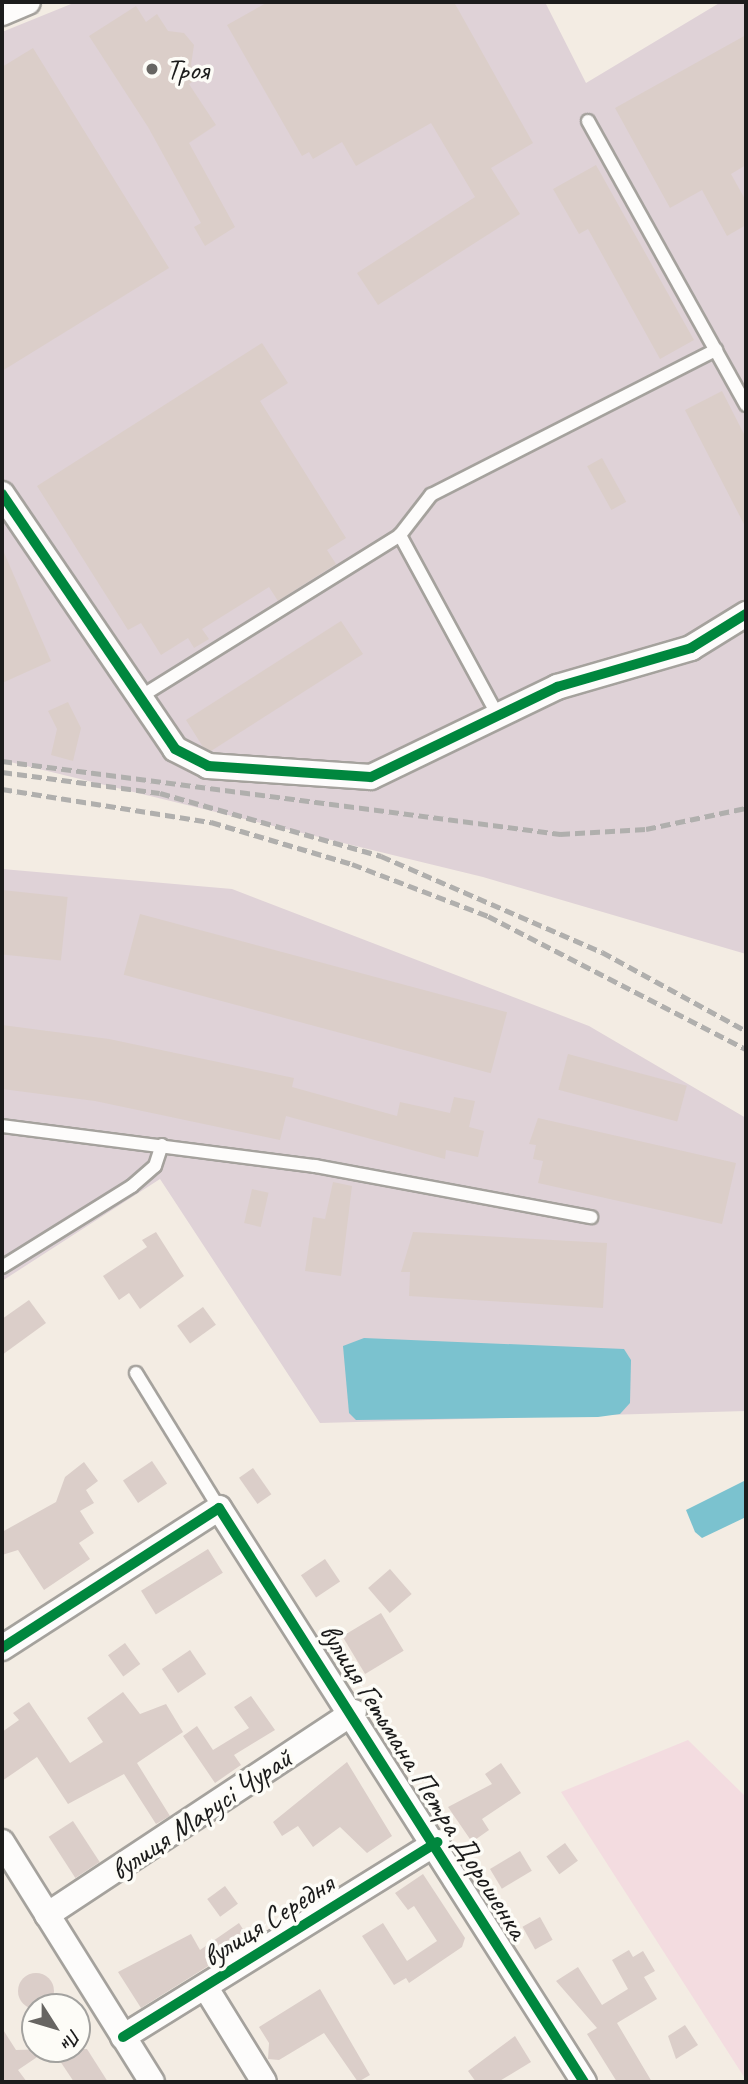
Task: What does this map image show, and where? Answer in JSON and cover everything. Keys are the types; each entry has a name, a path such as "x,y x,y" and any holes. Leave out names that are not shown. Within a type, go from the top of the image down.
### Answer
{"street":[{"path":"2,12 28,2"},
{"path":"2,494 175,749 208,766 371,777 557,687 691,648 746,614"},
{"path":"2,1648 219,1508"},
{"name":"вулиця Гетьмана Петра Дорошенка","path":"219,1508 354,1712 584,2082"},
{"name":"вулиця Марусі Чурай","path":"47,1915 354,1712"},
{"path":"2,1842 152,2082"},
{"name":"вулиця Середня","path":"123,2037 436,1842"},
{"path":"205,1988 264,2082"}],"lane":[{"path":"589,121 746,405"},
{"path":"140,697 400,535 431,495 716,350"},
{"path":"400,535 497,714"},
{"path":"2,1126 162,1145 591,1217"},
{"path":"2,1267 132,1186 155,1166 162,1145"},
{"name":"вулиця Гетьмана Петра Дорошенка","path":"136,1373 219,1508"}],"shaded area":[{"path":"76,2 545,2 586,83 721,2 746,2 746,954 483,877 2,760 2,32"},
{"path":"2,869 232,889 589,1026 746,1118 746,1411 320,1423 160,1179 2,1281"},
{"path":"688,1740 746,1797 746,2080 561,1792"}],"water":[{"path":"364,1338 624,1349 631,1360 630,1403 620,1414 598,1417 356,1420 349,1413 343,1346"},
{"path":"746,1480 746,1517 702,1538 695,1532 686,1510"}],"building":[{"path":"268,2 454,2 533,143 491,168 520,214 378,305 357,273 475,197 431,123 356,166 342,142 313,159 309,152 302,156 227,25"},
{"path":"136,6 146,22 157,14 168,31 184,33 194,45 191,65 199,78 189,84 216,125 189,143 235,227 205,246 194,227 201,223 148,127 89,36"},
{"path":"746,35 746,165 731,174 746,201 746,225 727,236 702,190 670,208 615,108"},
{"path":"33,48 169,268 2,371 2,67"},
{"path":"596,165 694,340 660,359 588,229 579,234 553,189"},
{"path":"262,343 288,383 260,401 346,538 327,550 336,564 278,601 269,587 202,629 209,639 194,648 188,638 161,655 141,623 128,630 37,486"},
{"path":"722,391 746,438 746,528 685,410"},
{"path":"602,458 626,502 611,510 587,466"},
{"path":"2,548 51,661 2,683"},
{"path":"341,621 363,654 211,751 203,747 186,720"},
{"path":"68,702 81,728 73,761 51,755 57,729 48,711"},
{"path":"2,890 68,897 61,961 2,954"},
{"path":"140,914 507,1012 491,1073 124,975"},
{"path":"2,1025 109,1039 294,1078 292,1087 397,1116 400,1102 450,1113 454,1097 475,1101 469,1127 484,1131 478,1157 446,1150 445,1159 286,1116 280,1140 95,1101 2,1089"},
{"path":"568,1054 687,1086 677,1122 558,1090"},
{"path":"538,1118 736,1163 722,1224 538,1183 543,1161 533,1159 536,1145 529,1144"},
{"path":"333,1182 352,1186 341,1276 305,1271 313,1217 325,1219"},
{"path":"252,1189 269,1193 261,1227 244,1223"},
{"path":"156,1232 184,1276 140,1309 129,1293 119,1300 103,1276 147,1247 142,1240"},
{"path":"413,1232 607,1243 603,1308 409,1296 410,1272 401,1272"},
{"path":"29,1300 46,1323 2,1355 2,1319"},
{"path":"203,1307 216,1325 190,1344 177,1326"},
{"path":"152,1461 167,1483 138,1503 123,1481"},
{"path":"84,1462 98,1481 86,1490 94,1503 80,1511 94,1533 79,1543 90,1559 44,1590 18,1550 2,1555 2,1532 56,1502 65,1477"},
{"path":"253,1468 271,1494 257,1504 239,1478"},
{"path":"208,1549 223,1573 156,1615 141,1591"},
{"path":"325,1559 340,1581 316,1598 301,1575"},
{"path":"390,1569 412,1594 390,1613 368,1588"},
{"path":"381,1613 404,1651 365,1674 342,1636"},
{"path":"125,1643 140,1664 123,1676 108,1655"},
{"path":"190,1650 206,1674 178,1693 162,1669"},
{"path":"123,1692 140,1714 166,1704 183,1732 137,1763 170,1816 156,1824 124,1774 68,1804 37,1757 2,1781 2,1732 19,1720 13,1713 29,1702 70,1763 103,1742 87,1718"},
{"path":"251,1696 275,1730 234,1755 241,1765 215,1783 183,1736 197,1726 213,1750 249,1728 234,1707"},
{"path":"347,1762 392,1836 367,1853 340,1827 313,1847 298,1826 282,1836 273,1822"},
{"path":"501,1763 521,1793 482,1819 489,1830 472,1842 448,1807 492,1784 485,1774"},
{"path":"73,1821 100,1862 75,1878 49,1837"},
{"path":"565,1843 578,1861 559,1874 546,1857"},
{"path":"520,1851 532,1871 502,1889 490,1869"},
{"path":"423,1874 465,1938 462,1947 409,1983 406,1978 394,1985 362,1936 383,1923 407,1961 437,1941 414,1906 408,1910 395,1893"},
{"path":"225,1886 238,1904 220,1917 207,1899"},
{"path":"540,1917 553,1940 535,1949 523,1927"},
{"path":"239,1923 250,1940 141,2008 118,1972 191,1934 200,1950"},
{"path":"629,1950 633,1957 643,1951 655,1971 644,1977 657,1999 617,2023 652,2082 617,2082 587,2034 597,2028 556,1981 578,1967 602,2005 628,1989 612,1960"},
{"path":"29,1975 43,1975 52,1984 53,1993 21,1993 20,1998 20,1984"},
{"path":"320,1989 370,2075 358,2082 324,2033 279,2060 268,2059 269,2043 259,2027"},
{"path":"685,2025 698,2045 676,2059 668,2036"},
{"path":"2,2028 16,2050 21,2050 21,2063 28,2063 18,2070 27,2082 2,2082"},
{"path":"515,2036 531,2062 498,2082 476,2082 468,2071"},
{"path":"91,2055 108,2082 74,2082 61,2063 91,2063"}],"railway":[{"path":"2,761 560,834 646,829 746,808"},
{"path":"2,772 160,793 381,856 602,952 746,1031"},
{"path":"2,789 211,822 352,864 488,916 746,1049"}],"cycle path":[{"path":"2,494 175,749 208,766 371,777 557,687 691,648 746,614"},
{"path":"2,1648 219,1508 584,2082"},
{"path":"123,2037 437,1842"}],"place":[{"name":"Троя","path":"152,69"}]}
